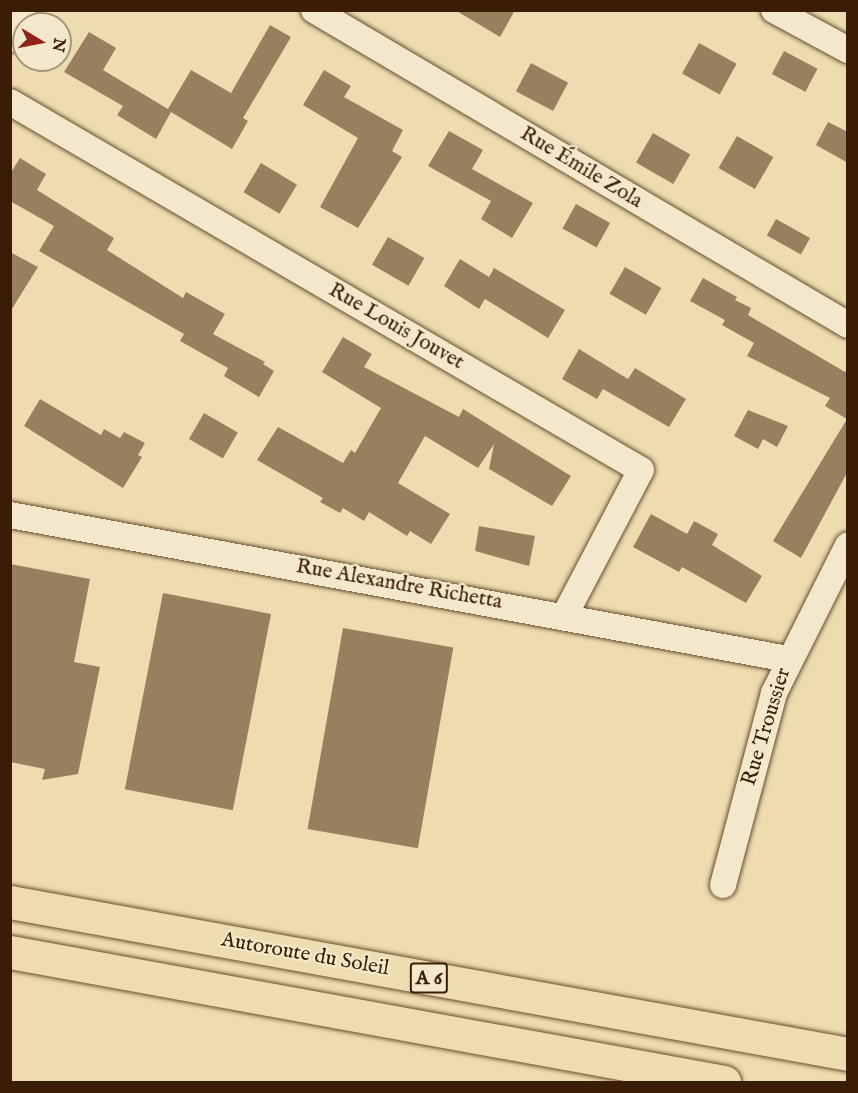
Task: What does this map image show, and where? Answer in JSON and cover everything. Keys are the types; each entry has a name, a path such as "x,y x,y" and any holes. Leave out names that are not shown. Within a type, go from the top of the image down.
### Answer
{"highway":[{"name":"Autoroute du Soleil","path":"10,902 848,1054"},
{"name":"A 6","path":"10,952 724,1083"}],"street":[{"path":"10,39 23,10"},
{"name":"Rue Émile Zola","path":"314,10 848,325"},
{"path":"774,10 848,50"},
{"name":"Rue Louis Jouvet","path":"10,102 641,470 565,615"},
{"name":"Rue Alexandre Richetta","path":"10,514 565,615 788,659"},
{"name":"Rue Troussier","path":"723,885 769,712 788,659 848,545"}],"building":[{"path":"455,10 515,10 500,37"},
{"path":"270,25 291,37 243,118 248,121 232,149 171,112 156,139 117,115 123,106 64,72 72,72 72,59 89,32 116,48 103,70 168,109 191,70 231,93"},
{"path":"699,43 737,64 720,94 682,74"},
{"path":"784,51 818,69 805,92 772,74"},
{"path":"531,63 568,83 553,111 516,91"},
{"path":"324,70 351,86 344,97 403,130 392,151 402,157 358,228 320,207 358,138 303,105"},
{"path":"828,122 848,132 848,163 816,145"},
{"path":"449,131 483,150 472,169 533,203 512,238 481,219 491,201 428,166"},
{"path":"653,133 690,154 673,184 636,162"},
{"path":"737,136 773,157 755,189 718,168"},
{"path":"20,158 46,174 37,190 114,238 107,250 183,298 186,292 225,314 213,334 265,362 263,364 274,371 259,397 224,376 228,368 180,341 184,334 39,251 54,226 10,201 10,174"},
{"path":"261,163 297,185 279,214 243,192"},
{"path":"576,204 610,223 597,247 562,228"},
{"path":"776,219 810,238 801,255 767,236"},
{"path":"388,237 424,258 408,286 372,265"},
{"path":"10,252 38,267 10,312"},
{"path":"460,259 489,277 494,268 565,310 548,338 485,299 479,309 444,286"},
{"path":"625,267 661,288 646,315 610,294"},
{"path":"703,278 737,297 735,300 751,308 748,315 845,372 848,368 848,471 801,558 773,541 847,419 825,406 830,398 747,356 754,343 722,325 725,320 690,301"},
{"path":"343,337 372,354 364,367 459,417 463,409 571,476 552,506 489,469 494,444 478,468 425,436 398,483 450,514 431,544 410,531 407,536 369,512 364,521 343,508 340,513 320,502 323,498 257,460 278,427 343,463 351,450 355,453 381,408 322,372"},
{"path":"579,349 628,379 635,368 686,399 669,427 603,389 597,399 562,379"},
{"path":"40,399 101,435 104,429 120,438 124,432 145,443 138,455 142,457 123,488 24,426"},
{"path":"748,410 788,426 777,447 763,439 758,449 734,436"},
{"path":"204,413 238,432 223,458 189,439"},
{"path":"651,514 687,534 694,521 718,534 712,545 762,576 746,603 682,567 679,572 633,547"},
{"path":"479,526 535,536 529,566 475,551"},
{"path":"10,564 90,579 74,662 100,667 78,774 42,780 45,769 10,762"},
{"path":"163,593 271,614 233,810 125,789"},
{"path":"343,628 453,647 418,848 308,829"}]}
